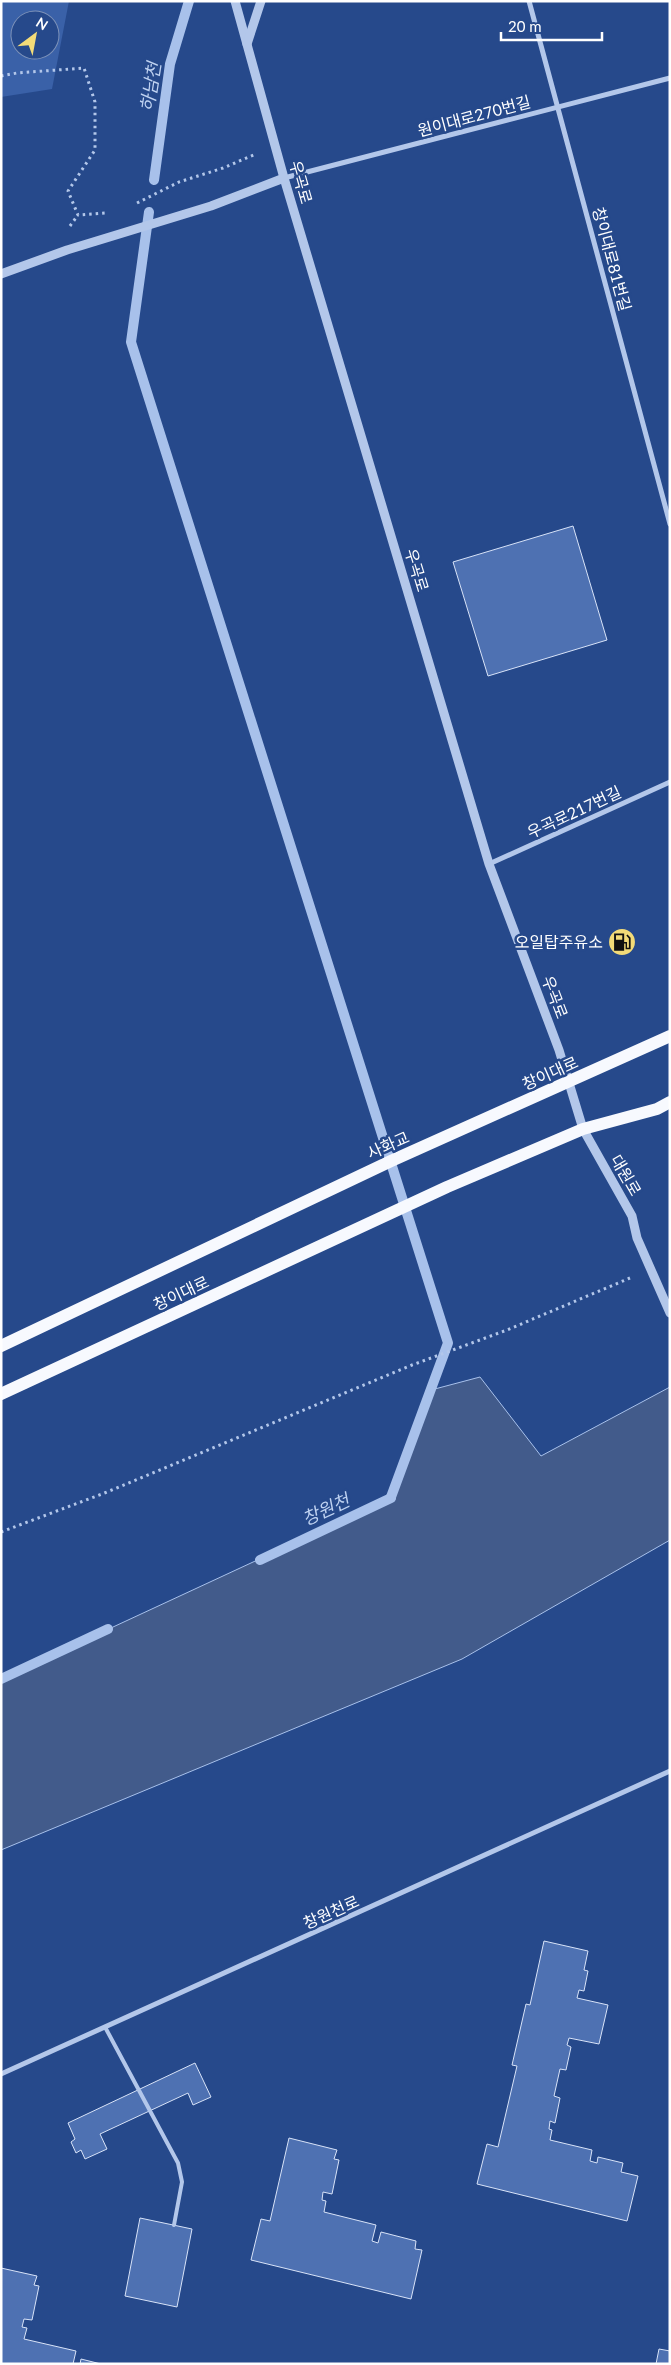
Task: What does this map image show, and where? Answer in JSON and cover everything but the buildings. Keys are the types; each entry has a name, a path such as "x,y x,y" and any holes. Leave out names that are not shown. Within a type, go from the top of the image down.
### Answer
{"main road":[{"name":"창이대로","path":"443,1139 670,1036"},
{"path":"583,1129 657,1109 670,1102"},
{"name":"창이대로","path":"1,1394 447,1187 583,1129"},
{"name":"사화교","path":"347,1182 443,1139"},
{"name":"창이대로","path":"1,1346 347,1182"}],"street":[{"name":"우곡로","path":"235,1 284,178 489,864 559,1050 583,1129"},
{"path":"247,44 261,1"},
{"name":"창이대로81번길","path":"529,1 670,524"},
{"name":"원이대로270번길","path":"284,178 670,78"},
{"path":"1,274 67,250 211,206 284,178"},
{"name":"우곡로217번길","path":"489,864 670,782"},
{"name":"대원로","path":"583,1129 632,1216 637,1238 670,1313"},
{"name":"창원천로","path":"1,2074 670,1771"}],"lane":[{"path":"105,2027 178,2163 182,2182 174,2225"}],"path":[{"path":"1,76 84,68 95,102 95,150 68,191 78,215 112,212"},
{"path":"128,208 179,182 224,168 275,146"},
{"path":"1,1532 102,1494 420,1362 506,1330 634,1276"}],"shaded area":[{"path":"1,1 69,1 60,48 60,10 10,10 10,60 58,60 52,89 1,97"},
{"path":"480,1377 541,1456 670,1387 670,1540 462,1659 1,1850 1,1679 391,1498 431,1390"}],"waterway":[{"name":"하남천","path":"154,180 170,64 189,1"},
{"path":"149,212 131,342 448,1343 391,1497"},
{"name":"창원천","path":"260,1560 391,1498"},
{"name":"창원천","path":"1,1679 108,1629"}],"place":[{"name":"오일탑주유소","path":"622,942"}]}
